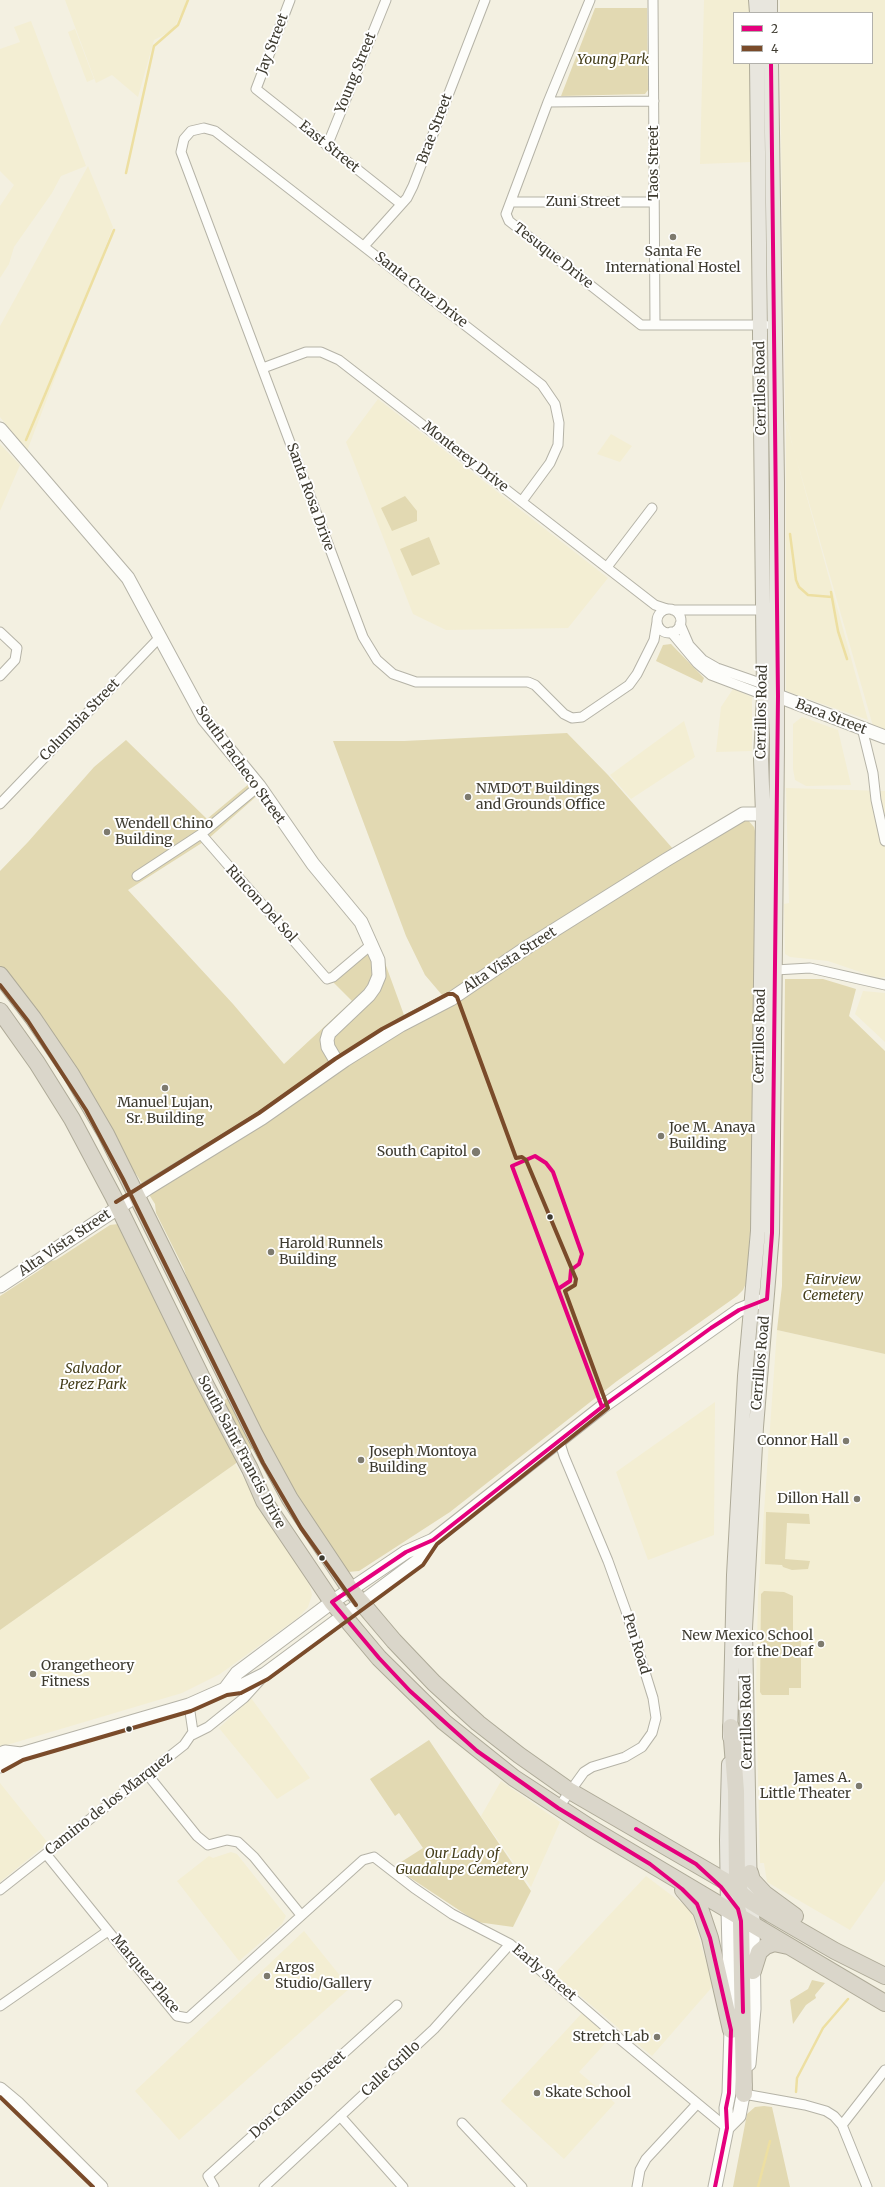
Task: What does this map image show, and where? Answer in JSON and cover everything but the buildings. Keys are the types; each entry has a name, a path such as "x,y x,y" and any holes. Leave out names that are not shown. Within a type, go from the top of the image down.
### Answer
{"highway":[{"name":"South Saint Francis Drive","path":"0,975 33,1018 71,1074 106,1134 268,1460 306,1525 350,1589 361,1602 413,1662 464,1711 519,1755 570,1791 696,1864 788,1945 885,2003"},
{"name":"South Saint Francis Drive","path":"0,1011 37,1063 66,1108 119,1207 202,1378 250,1469 264,1501 342,1616 397,1677 444,1722 514,1778 558,1808 650,1864 740,1904 885,1975"},
{"path":"731,1727 736,1791 737,1877 740,1904 744,2094"},
{"path":"650,1864 690,1895 701,1910 710,1938 731,2030"},
{"path":"750,1872 755,1884 777,1904 869,1960 885,1975"},
{"path":"754,1971 759,1952 766,1946 774,1943 788,1945"}],"main road":[{"path":"756,0 757,12"},
{"path":"770,0 770,12"},
{"name":"Cerrillos Road","path":"731,1727 732,1607 747,1457 767,1299 772,1233 775,970 768,692 767,325 757,64"},
{"name":"Cerrillos Road","path":"740,1904 750,1872 746,1628 747,1457 752,1303 758,1231 763,814 761,759 768,692 763,610 771,64"}],"street":[{"name":"Jay Street","path":"256,88 290,0"},
{"name":"Young Street","path":"327,146 386,0"},
{"name":"Brae Street","path":"364,246 401,204 413,186 485,0"},
{"path":"590,0 598,0"},
{"name":"Tesuque Drive","path":"590,0 548,102 506,214 509,221 640,325 767,325"},
{"name":"Taos Street","path":"653,0 655,325"},
{"name":"East Street","path":"256,88 401,204"},
{"path":"548,102 654,101"},
{"name":"Santa Cruz Drive","path":"191,131 204,128 216,131 542,385 555,404 559,423 558,445 550,463 522,501"},
{"name":"Santa Rosa Drive","path":"191,131 184,139 181,152 363,637 377,660 393,674 416,682 528,682 535,685 564,714 572,718 582,717 629,685 637,674 654,640"},
{"name":"Zuni Street","path":"511,202 654,202"},
{"name":"Monterey Drive","path":"263,368 306,352 321,352 339,360 655,605 670,610 763,610"},
{"name":"South Pacheco Street","path":"0,429 128,578 204,719 259,786 296,842 361,922 372,944 379,965 377,982 369,995 336,1025 328,1036 328,1047 338,1064"},
{"path":"607,567 652,508"},
{"path":"655,605 660,628 668,632 697,663 711,675 768,692"},
{"path":"654,640 668,632 676,630 688,609"},
{"path":"654,640 658,619 670,610 678,614 689,645 703,660 768,692"},
{"path":"0,632 17,648 15,660 0,676"},
{"name":"Columbia Street","path":"0,804 160,637"},
{"name":"Baca Street","path":"768,692 885,737"},
{"path":"862,728 873,774 876,800 884,837"},
{"path":"136,876 201,834 259,786"},
{"name":"Alta Vista Street","path":"0,1286 119,1207 262,1118 338,1064 401,1025 451,999 529,946 738,816 750,813 763,814"},
{"name":"Rincon Del Sol","path":"201,834 327,979 333,977 372,944"},
{"path":"761,982 775,970 810,968 832,972 864,982 885,985"},
{"path":"225,1689 237,1673 332,1602 406,1552 432,1540 559,1440 665,1361 739,1310 752,1303 767,1299"},
{"name":"Pen Road","path":"558,1808 584,1772 592,1767 625,1757 642,1747 652,1733 656,1718 653,1698 626,1611 608,1561 564,1456 559,1440"},
{"path":"0,1766 21,1754 189,1705 225,1689 239,1687 265,1674 419,1560 432,1540"},
{"name":"Camino de los Marquez","path":"0,1890 184,1745 192,1735 208,1727 244,1698 265,1674"},
{"path":"189,1705 193,1728 192,1735"},
{"path":"0,1754 6,1752 21,1754"},
{"path":"147,1774 197,1836 208,1845 227,1840 238,1842 254,1857 301,1915"},
{"name":"Marquez Place","path":"46,1854 177,2016 188,2018 347,1875"},
{"name":"Early Street","path":"347,1875 363,1860 374,1857 414,1888 452,1914 510,1944 727,2128"},
{"name":"Cerrillos Road","path":"727,2128 739,2116 744,2094 753,2029 754,1971 740,1904"},
{"name":"Cerrillos Road","path":"715,2187 727,2128 726,2108 729,2093 731,2030 740,1904"},
{"path":"0,2006 108,1931"},
{"name":"Calle Grillo","path":"264,2187 434,2028 510,1944"},
{"name":"Don Canuto Street","path":"214,2187 208,2176 397,2005"},
{"path":"842,2125 885,2070"},
{"path":"0,2089 18,2104 101,2187"},
{"path":"744,2094 818,2108 834,2116 842,2125 866,2187"},
{"path":"637,2187 640,2170 646,2159 697,2104"},
{"path":"340,2116 403,2187"},
{"path":"462,2123 522,2187"}],"shaded area":[{"path":"65,0 188,0 173,30 154,40 138,97 112,75 96,83"},
{"path":"704,0 750,0 750,12 733,12 733,64 750,64 752,162 700,164"},
{"path":"780,0 885,0 885,731 873,726 785,419 780,64 873,64 873,12 780,12"},
{"path":"31,21 86,166 61,176 52,193 14,247 9,264 0,278 0,206 14,185 0,171 0,49 20,42 14,27"},
{"path":"75,29 94,79 87,82 68,32"},
{"path":"88,166 113,227 27,451 0,417 0,326"},
{"path":"378,399 608,578 568,628 446,630 413,614 346,442"},
{"path":"786,421 868,720 786,691"},
{"path":"611,434 632,446 620,462 597,454"},
{"path":"0,444 20,465 0,511"},
{"path":"733,689 752,697 752,751 716,752 721,707"},
{"path":"802,717 838,730 851,785 806,786 795,780 793,769 793,724"},
{"path":"684,721 695,757 631,799 610,775"},
{"path":"786,788 885,791 885,977 878,978 828,961 790,957 785,954 784,904 789,903"},
{"path":"863,991 885,993 885,1042 855,1014"},
{"name":"New Mexico School for the Deaf","path":"777,1330 885,1354 885,1880 850,1930 767,1882 764,1863 760,1863 756,1691 758,1596"},
{"path":"715,1402 714,1535 648,1560 616,1472"},
{"path":"235,1464 310,1586 312,1595 308,1607 299,1617 220,1674 182,1693 0,1747 0,1630"},
{"path":"251,1698 310,1778 277,1799 219,1728"},
{"path":"501,1781 560,1822 531,1887 481,1816"},
{"path":"0,1783 48,1843 0,1882"},
{"path":"231,1852 237,1854 286,1916 282,1924 239,1961 177,1881 209,1856 213,1858"},
{"path":"646,1876 691,1910 713,1986 652,2056 554,1974"},
{"path":"304,1931 350,1988 179,2140 135,2091"},
{"path":"582,2013 610,2038 579,2072 615,2103 564,2159 501,2101"}],"green space":[{"name":"Young Park","path":"595,8 647,8 648,90 645,94 561,96"},
{"path":"405,496 417,511 417,521 392,531 381,508"},
{"path":"429,537 440,564 412,576 400,549"},
{"path":"671,644 704,678 702,683 656,661 663,645"},
{"name":"Salvador Perez Park","path":"567,733 608,775 681,858 736,824 747,819 754,827 756,835 751,1218 747,1281 743,1290 737,1296 617,1381 450,1512 359,1571 348,1572 337,1563 262,1439 235,1464 0,1630 0,1296 43,1268 46,1262 56,1260 110,1225 118,1224 213,1409 238,1390 192,1294 184,1269 156,1213 155,1204 136,1174 130,1169 35,1012 0,967 0,871 28,842 94,767 126,740 207,819 250,783 259,794 208,839 128,890 233,1004 284,1064 352,1001 332,981 377,941 404,1015 442,995 425,975 406,936 333,741 404,741"},
{"name":"Fairview Cemetery","path":"785,979 823,979 856,989 849,1016 885,1051 885,1354 777,1330 782,1286"},
{"path":"766,1512 809,1514 810,1524 787,1523 785,1559 810,1561 808,1569 792,1570 783,1567 782,1565 765,1564"},
{"path":"764,1591 784,1592 793,1596 793,1632 801,1642 801,1688 789,1688 789,1695 762,1695 760,1692 761,1594"},
{"name":"Our Lady of Guadalupe Cemetery","path":"429,1740 531,1891 513,1927 477,1922 406,1875 398,1864 423,1848 399,1813 395,1816 370,1779"},
{"path":"812,1980 825,1983 815,1995 816,1998 806,2005 793,2024 790,2000 808,1989"},
{"path":"755,2107 772,2107 790,2187 733,2187 747,2114"}],"waterway":[{"path":"126,173 154,46 178,25 188,0"},
{"path":"26,440 114,230"},
{"path":"790,534 796,580 799,587 808,595 832,597"},
{"path":"831,592 838,631 847,659"},
{"path":"796,2092 797,2078 823,2028 848,1999"},
{"path":"758,2187 770,2141"}],"transit line":[{"name":"2","path":"715,2187 727,2128 726,2108 729,2093 731,2030 710,1938 697,1904 682,1889 650,1864 558,1808 477,1751 410,1691 379,1658 332,1602 406,1552 433,1540 602,1407 711,1328 739,1310 767,1299 772,1233 778,696 771,64"},
{"name":"4","path":"0,985 28,1021 86,1110 123,1179 263,1463 301,1528 356,1605"},
{"name":"4","path":"3,1771 23,1760 191,1711 227,1695 241,1693 268,1679 423,1565 437,1544 608,1408 565,1291 575,1285 576,1279 526,1160 522,1157 516,1158 457,997 453,994 448,994 382,1029 335,1059 259,1113 116,1202"},
{"name":"2","path":"558,1289 570,1281 571,1270 579,1264 582,1254 553,1172 546,1163 535,1156 512,1166 602,1407"},
{"name":"2","path":"636,1829 696,1864 721,1887 738,1909 741,1921 743,2012"},
{"name":"4","path":"0,2097 93,2187"}],"place":[{"name":"Santa Fe International Hostel","path":"673,237"},
{"name":"NMDOT Buildings and Grounds Office","path":"468,797"},
{"name":"Wendell Chino Building","path":"107,832"},
{"name":"Manuel Lujan, Sr. Building","path":"165,1088"},
{"name":"Joe M. Anaya Building","path":"661,1136"},
{"name":"South Capitol","path":"476,1152"},
{"name":"Harold Runnels Building","path":"271,1252"},
{"name":"Connor Hall","path":"846,1441"},
{"name":"Joseph Montoya Building","path":"361,1460"},
{"name":"Dillon Hall","path":"857,1499"},
{"name":"New Mexico School for the Deaf","path":"821,1644"},
{"name":"Orangetheory Fitness","path":"33,1674"},
{"name":"James A. Little Theater","path":"859,1786"},
{"name":"Argos Studio/Gallery","path":"267,1976"},
{"name":"Stretch Lab","path":"657,2037"},
{"name":"Skate School","path":"537,2093"}]}
